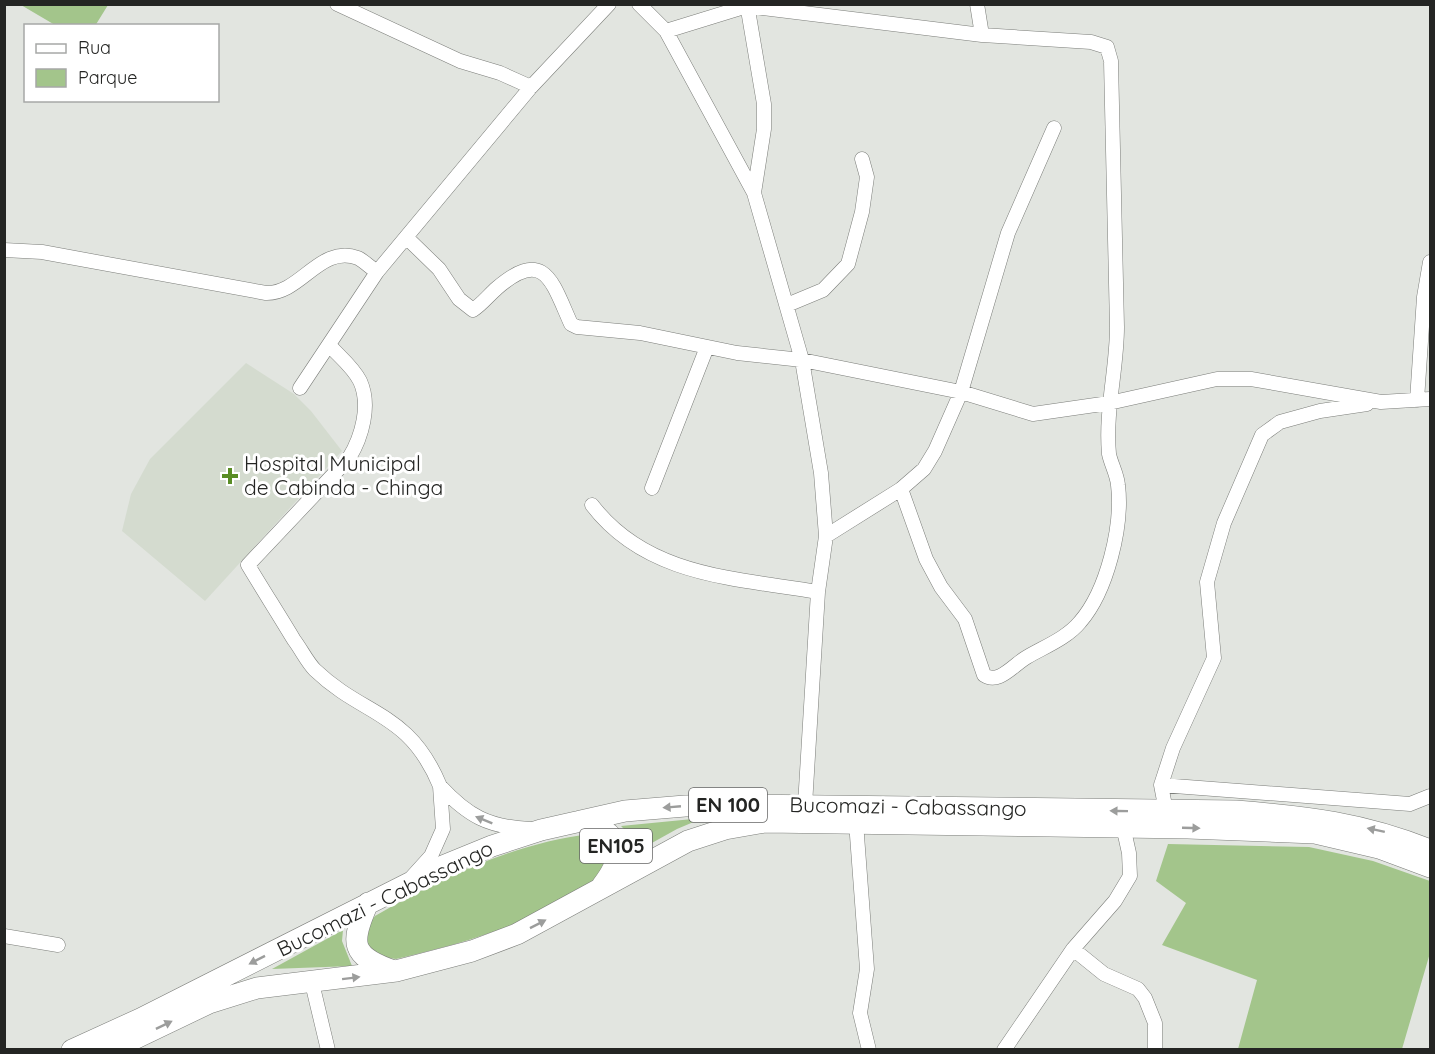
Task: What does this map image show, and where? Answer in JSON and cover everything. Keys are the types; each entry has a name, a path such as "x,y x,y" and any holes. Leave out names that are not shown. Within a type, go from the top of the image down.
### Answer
{"main road":[{"name":"Bucomazi - Cabassango","path":"72,1050 150,1014 462,858 541,830 626,811 685,806 805,805 1236,811 1316,818 1387,833 1431,850"},
{"name":"EN105","path":"576,821 601,826 611,835 618,849 616,868 598,891"},
{"name":"Bucomazi - Cabassango","path":"111,1050 209,1003 234,994 257,988 312,983 428,965 517,934 679,846 725,829 765,822 1123,826 1316,833 1379,848 1431,867"},
{"path":"368,903 357,928 358,949 370,963 396,971"}],"street":[{"path":"337,4 460,61 500,73 531,87"},
{"path":"300,388 377,272 531,87 609,4"},
{"path":"639,4 666,31 754,193 802,360 822,473 826,536 819,592 805,805"},
{"path":"978,4 982,35"},
{"path":"666,31 747,5 982,35 1091,42 1107,47 1112,61 1118,327 1117,360 1109,403 1109,456 1117,478 1120,513 1099,596 1079,624 999,678 990,679 984,675 965,619 941,587 926,559 901,489"},
{"path":"747,5 764,104 764,129 754,193"},
{"path":"826,536 901,489 924,469 936,450 962,392 1008,233 1054,128"},
{"path":"787,305 823,290 848,264 862,212 867,177 862,159"},
{"path":"406,237 439,269 459,299 474,310 521,269 531,268 541,272 553,284 571,324 578,327 640,333 707,347 802,360 962,392 1033,414 1109,403 1217,379 1251,379 1381,402"},
{"path":"4,250 42,252 266,293 279,293 324,260 357,258 377,272"},
{"path":"1166,811 1161,785 1173,748 1214,658 1207,582 1224,524 1262,435 1280,422 1320,411 1381,402 1424,399 1424,297 1431,262"},
{"path":"329,345 360,381 364,412 357,444 349,458 248,565 312,667 331,685 390,719 413,739 431,763 440,786 443,829 431,856 403,886"},
{"path":"652,489 707,347"},
{"path":"592,505 604,520 625,538 659,559 682,568 819,592"},
{"path":"1161,785 1410,804 1431,796"},
{"path":"440,786 460,807 479,819 505,828 541,830"},
{"path":"856,822 867,969 860,1013 869,1050"},
{"path":"1004,1050 1073,949 1115,901 1130,876 1129,853 1123,826"},
{"path":"4,936 58,945"},
{"path":"1073,949 1104,974 1138,989 1145,998 1155,1023 1155,1050"},
{"path":"312,983 328,1050"}],"shaded area":[{"name":"Hospital Municipal de Cabinda - Chinga","path":"246,363 294,394 311,411 342,451 205,601 122,531 131,494 150,459"}],"green space":[{"path":"21,5 108,5 96,24 53,24"},
{"path":"703,818 677,829 632,854 628,833 621,826"},
{"path":"590,834 607,847 610,857 591,883 547,910 472,939 396,959 379,954 368,945 366,932 375,916 426,888 505,854"},
{"path":"1168,844 1309,847 1373,861 1430,881 1430,953 1402,1049 1238,1049 1257,980 1162,945 1186,903 1156,881"},
{"path":"343,930 342,941 352,966 272,969"}],"place":[{"name":"Hospital Municipal de Cabinda - Chinga","path":"230,476"}]}
